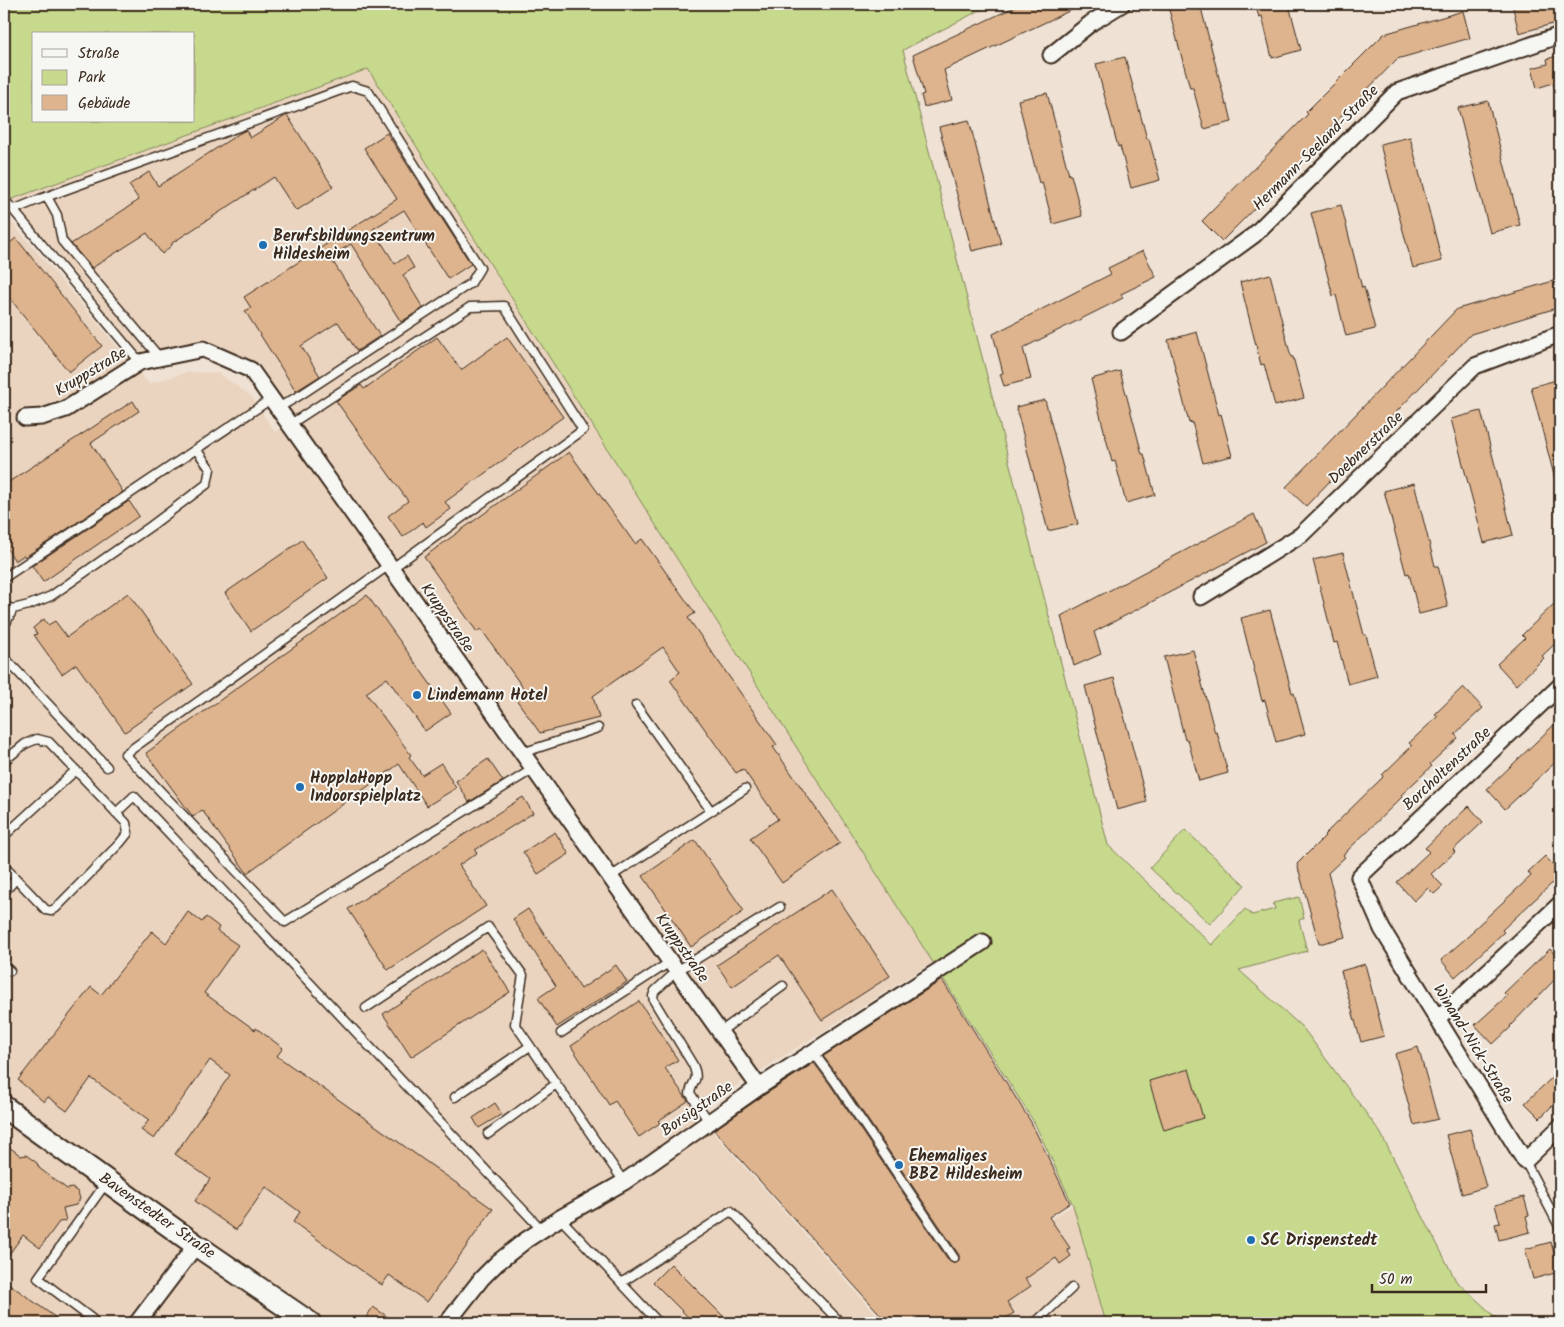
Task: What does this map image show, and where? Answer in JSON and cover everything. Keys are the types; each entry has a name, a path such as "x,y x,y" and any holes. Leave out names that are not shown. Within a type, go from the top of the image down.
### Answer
{"street":[{"path":"1051,55 1122,4"},
{"name":"Hermann-Seeland-Straße","path":"1121,332 1254,235 1397,92 1560,35"},
{"name":"Doebnerstraße","path":"1201,597 1301,535 1475,366 1560,334"},
{"name":"Kruppstraße","path":"25,418 42,417 66,409 140,362 203,349 251,370 759,1087"},
{"name":"Borcholtenstraße","path":"1359,877 1560,686"},
{"name":"Winand-Nick-Straße","path":"1359,877 1382,929 1525,1161"},
{"path":"1437,1019 1560,904"},
{"name":"Borsigstraße","path":"447,1323 482,1278 497,1263 542,1230 624,1182 759,1087 983,942"},
{"name":"Bavenstedter Straße","path":"4,1107 299,1318"},
{"path":"1525,1161 1560,1127"},
{"path":"136,1323 196,1245"}],"lane":[{"path":"4,578 196,450 274,404 302,394 471,283 480,268 368,91 352,86 14,210"},
{"path":"47,197 57,215 62,241 160,358"},
{"path":"4,199 140,362"},
{"path":"289,425 470,307 504,306 583,430 125,754 286,922 533,769"},
{"path":"4,606 13,609 51,596 207,484 210,469 196,450"},
{"path":"4,626 13,609"},
{"path":"4,657 107,767"},
{"path":"636,705 711,811"},
{"path":"522,754 598,728"},
{"path":"4,761 25,744 37,739 49,742 126,823 128,833 50,912 4,866"},
{"path":"4,836 76,770"},
{"path":"610,877 745,789"},
{"path":"116,813 134,796 542,1230"},
{"path":"4,892 16,879"},
{"path":"560,1032 673,966 780,907"},
{"path":"366,1008 488,927 523,975 515,1024 624,1182"},
{"path":"673,966 655,991 654,1001 693,1065 696,1072 696,1081 690,1094 709,1122"},
{"path":"720,1032 783,986"},
{"path":"455,1097 530,1046"},
{"path":"813,1052 834,1080 954,1258"},
{"path":"488,1134 556,1084"},
{"name":"Winand-Nick-Straße","path":"1525,1161 1560,1228"},
{"path":"89,1323 92,1319 38,1278 108,1181"},
{"path":"621,1283 731,1211 841,1323"},
{"path":"560,1218 659,1323"},
{"path":"1035,1323 1072,1288"}],"shaded area":[{"path":"368,69 933,962 695,1112 884,1323 4,1323 4,213 149,384 187,372 218,373 251,396 275,432 296,419 259,363 204,339 141,360 11,200"},
{"path":"1073,1205 1106,1323 893,1323"}],"green space":[{"path":"4,4 992,4 903,50 1108,845 1212,945 1245,909 1252,915 1275,909 1273,903 1299,897 1304,918 1299,920 1307,951 1239,970 1303,1028 1380,1132 1456,1281 1502,1323 1106,1323 1073,1205 1034,1122 368,69 4,202"},
{"path":"1185,830 1245,885 1210,924 1150,868"}],"building":[{"path":"1021,4 1084,4 944,70 952,100 924,107 921,95 924,94 913,55"},
{"path":"1200,4 1232,122 1204,129 1193,88 1190,88 1168,6"},
{"path":"1255,4 1293,4 1293,8 1290,9 1301,50 1272,58 1262,16 1259,17"},
{"path":"1512,4 1560,4 1560,22 1519,33"},
{"path":"1463,11 1470,38 1397,59 1326,132 1328,134 1222,241 1202,221 1384,34"},
{"path":"1560,55 1560,93 1556,94 1553,83 1537,88 1532,68 1548,64 1547,59"},
{"path":"1125,57 1160,180 1131,188 1096,64"},
{"path":"1047,93 1082,216 1053,224 1042,182 1039,183 1018,100"},
{"path":"1488,101 1520,225 1490,233 1458,108"},
{"path":"287,115 333,187 296,211 274,177 172,243 162,254 147,233 92,268 71,244 139,200 129,185 149,172 158,186 240,133 246,130 250,138"},
{"path":"969,120 1001,244 972,251 939,127"},
{"path":"387,133 471,264 448,279 404,210 373,229 395,264 407,256 414,268 403,275 423,308 401,322 351,244 330,257 380,336 357,351 338,322 301,346 320,376 296,391 245,311 251,308 244,297 397,199 364,148"},
{"path":"1410,137 1442,261 1413,268 1380,144"},
{"path":"1341,205 1362,288 1364,287 1375,329 1346,336 1336,295 1333,296 1311,213"},
{"path":"16,238 102,346 69,372 4,291 4,248"},
{"path":"1143,251 1156,277 1121,294 1123,298 1023,348 1031,379 1004,386 1000,374 1003,373 993,334 1111,274 1108,268"},
{"path":"1270,274 1291,357 1293,357 1304,398 1275,406 1264,364 1261,365 1240,282"},
{"path":"1560,279 1560,307 1471,334 1306,506 1286,487 1457,309"},
{"path":"1197,332 1232,456 1203,463 1192,422 1189,423 1168,340"},
{"path":"437,337 461,370 507,337 563,417 445,502 451,509 426,527 423,522 403,537 388,516 408,501 336,401 361,385 364,389"},
{"path":"1120,371 1155,495 1126,503 1115,461 1112,462 1091,379"},
{"path":"1560,379 1560,482 1556,483 1531,387"},
{"path":"1045,400 1078,524 1048,531 1016,407"},
{"path":"133,401 139,411 91,443 123,492 25,557 24,555 15,561 4,544 4,485"},
{"path":"1481,411 1513,535 1484,543 1451,419"},
{"path":"569,452 635,544 642,539 695,613 688,618 777,745 773,747 840,843 782,883 750,838 778,819 743,769 736,773 670,680 680,672 663,647 593,696 599,718 540,733 516,699 526,692 481,629 477,632 424,557"},
{"path":"1414,483 1435,566 1438,566 1448,607 1419,614 1409,573 1406,574 1384,491"},
{"path":"129,501 139,516 43,582 32,566"},
{"path":"1254,514 1266,542 1094,632 1101,654 1074,666 1061,616"},
{"path":"302,540 328,578 251,631 225,593"},
{"path":"1343,553 1364,635 1366,635 1377,676 1348,684 1337,642 1334,643 1313,560"},
{"path":"128,593 193,684 125,732 76,664 62,674 34,635 37,634 33,628 44,619 48,625 55,621 67,637"},
{"path":"367,595 451,713 425,731 387,678 366,693 411,755 409,757 422,775 441,763 456,788 427,806 399,764 247,873 202,810 193,817 146,753"},
{"path":"1560,598 1560,639 1542,656 1544,658 1516,685 1497,664 1525,638 1522,635"},
{"path":"1270,610 1305,734 1276,742 1265,700 1262,701 1241,618"},
{"path":"1193,650 1215,733 1217,732 1228,773 1199,781 1188,740 1185,740 1164,657"},
{"path":"1114,678 1147,802 1117,810 1085,686"},
{"path":"1463,687 1483,708 1455,734 1458,738 1430,764 1432,766 1401,795 1402,797 1343,855 1345,857 1328,873 1345,937 1319,944 1297,864 1383,777 1382,775 1412,746 1409,743 1438,716 1435,714"},
{"path":"1560,719 1560,758 1505,809 1487,789"},
{"path":"488,759 503,781 469,802 456,781"},
{"path":"523,797 533,813 475,850 477,853 459,865 486,906 388,970 348,909"},
{"path":"1469,806 1483,822 1431,874 1443,886 1434,894 1428,888 1414,901 1397,882 1429,852 1425,848"},
{"path":"555,832 569,854 538,874 523,852"},
{"path":"695,840 744,911 691,947 643,876"},
{"path":"1545,856 1560,873 1560,876 1502,930 1504,932 1455,977 1441,960 1531,876 1528,872"},
{"path":"832,889 890,976 822,1020 779,955 732,987 717,965"},
{"path":"528,909 581,989 616,965 627,982 557,1027 538,998 556,986 513,919"},
{"path":"188,912 202,922 206,917 219,927 217,931 238,945 204,993 283,1048 277,1056 493,1209 427,1302 389,1275 382,1285 293,1222 300,1212 266,1187 236,1230 195,1201 210,1179 175,1154 230,1075 210,1060 154,1139 141,1130 149,1120 91,1078 67,1111 48,1097 44,1102 18,1080 91,987 101,995 152,931 166,943"},
{"path":"482,949 510,992 411,1057 383,1014"},
{"path":"1550,949 1560,960 1560,974 1493,1044 1475,1025 1507,996 1504,993"},
{"path":"1365,964 1384,1036 1361,1042 1341,971"},
{"name":"Ehemaliges BBZ Hildesheim","path":"942,980 1031,1122 1070,1203 1049,1217 1070,1248 1067,1250 1071,1256 1060,1264 1056,1258 1025,1279 1031,1286 1007,1302 1014,1313 998,1323 888,1323 714,1130 814,1063 949,1261 957,1263 959,1255 823,1056"},
{"path":"639,1001 678,1060 665,1068 688,1101 658,1121 660,1123 639,1137 615,1101 609,1105 571,1046"},
{"path":"1418,1047 1438,1119 1414,1125 1395,1054"},
{"path":"1189,1069 1203,1118 1164,1130 1149,1081"},
{"path":"1560,1070 1560,1098 1540,1118 1525,1103"},
{"path":"495,1103 502,1114 479,1128 473,1118"},
{"path":"1470,1129 1486,1187 1462,1194 1446,1135"},
{"path":"4,1143 21,1156 26,1155 37,1163 39,1168 67,1189 72,1188 78,1192 80,1199 76,1205 63,1208 66,1221 59,1222 40,1248 23,1235 4,1261"},
{"path":"1524,1197 1529,1215 1526,1216 1530,1232 1499,1240 1495,1224 1500,1223 1495,1205"},
{"path":"1551,1242 1559,1272 1533,1279 1525,1249"},
{"path":"671,1264 730,1323 694,1323 653,1282"},
{"path":"4,1280 63,1323 4,1323"},
{"path":"373,1307 397,1323 372,1323 365,1319"}],"place":[{"name":"Berufsbildungszentrum Hildesheim","path":"263,245"},
{"name":"Lindemann Hotel","path":"417,695"},
{"name":"HopplaHopp Indoorspielplatz","path":"300,787"},
{"name":"Ehemaliges BBZ Hildesheim","path":"899,1165"},
{"name":"SC Drispenstedt","path":"1251,1240"}]}
